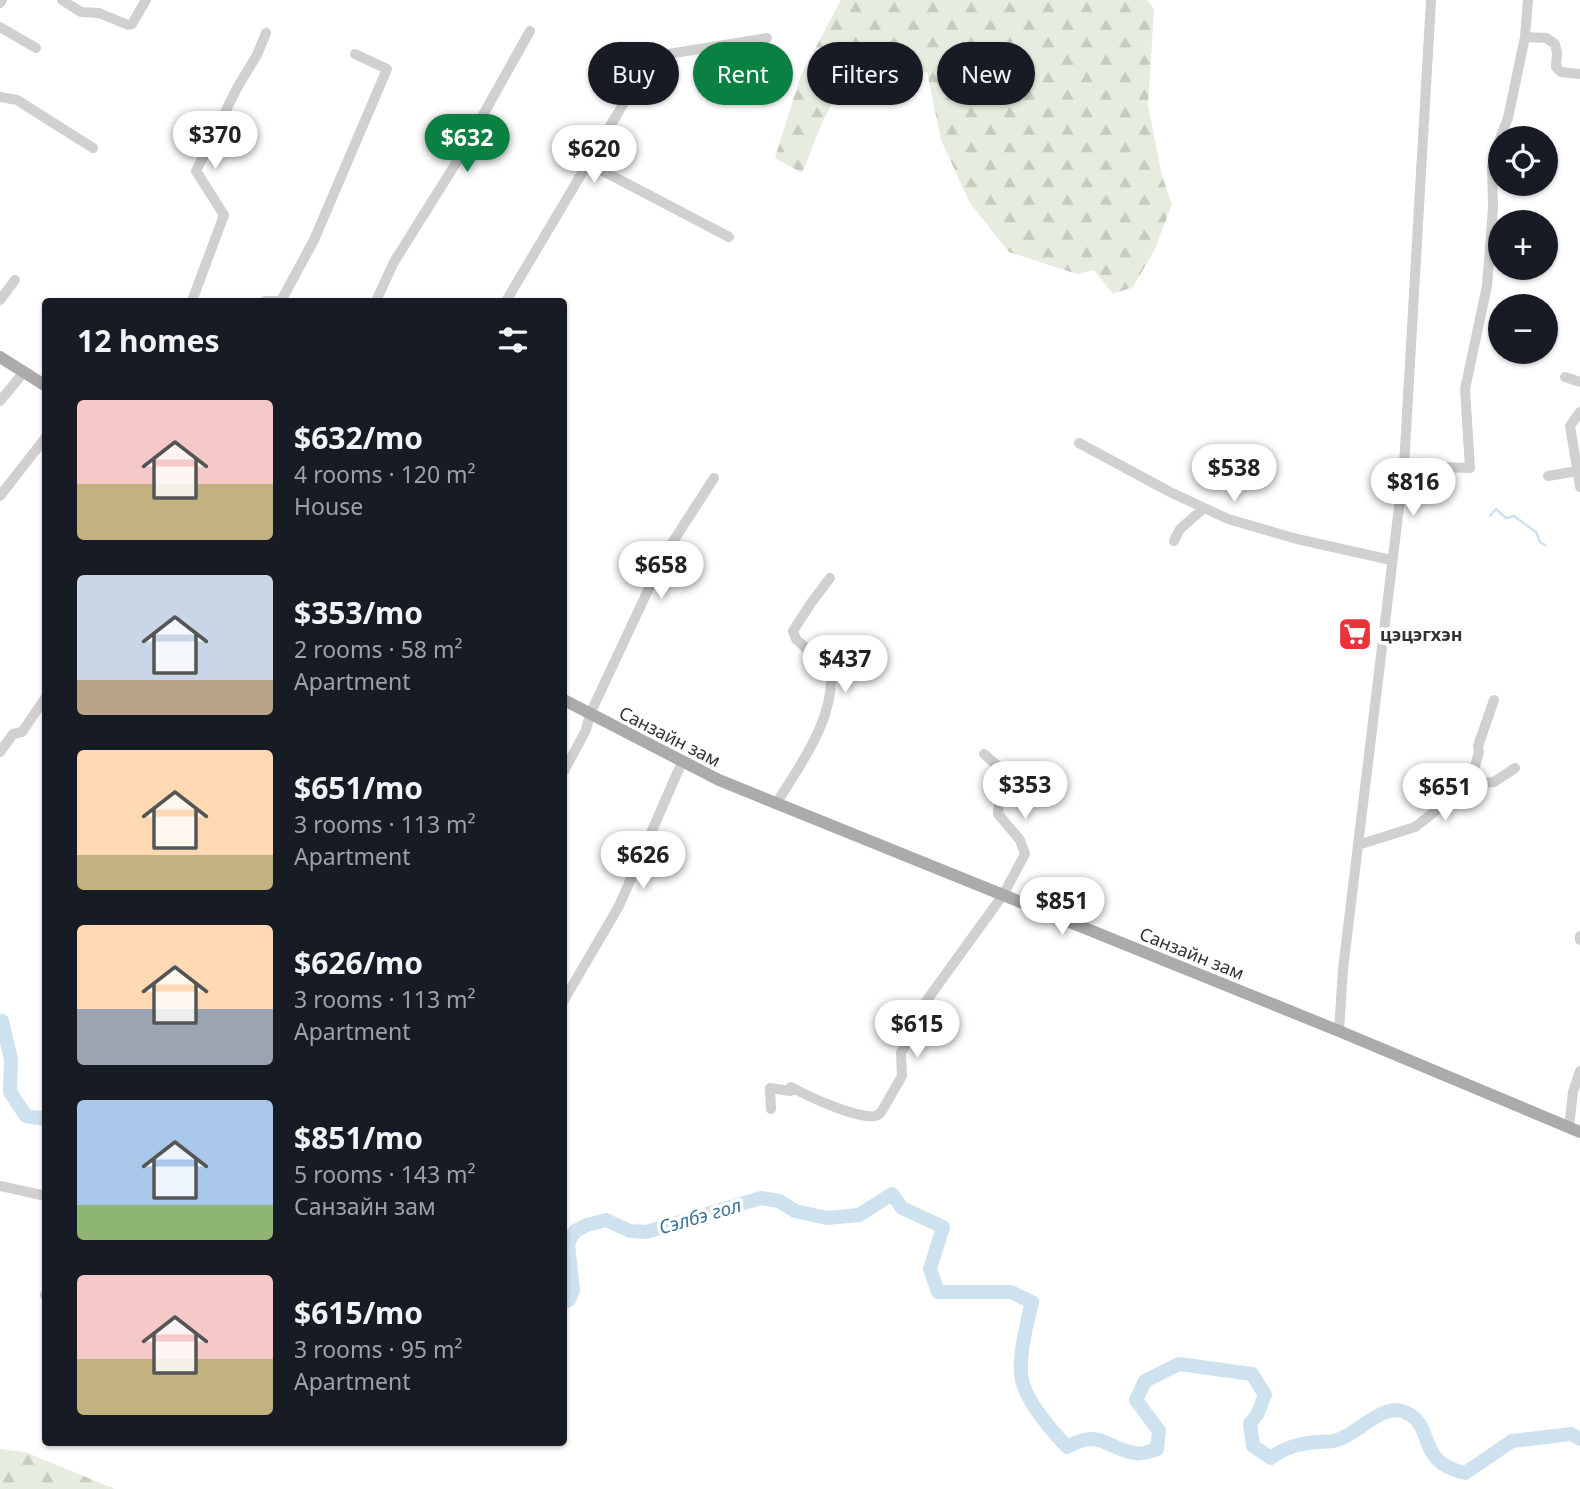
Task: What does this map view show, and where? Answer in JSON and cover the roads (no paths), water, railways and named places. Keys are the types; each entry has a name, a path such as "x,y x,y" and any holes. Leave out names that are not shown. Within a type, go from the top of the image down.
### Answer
{"main road":[{"path":"0,357 42,384"},
{"name":"Санзайн зам","path":"567,702 719,780 1574,1129"}],"street":[{"path":"62,0 81,12 99,13 128,25 146,0"},
{"path":"1339,1031 1358,845 1404,466 1431,0"},
{"path":"1505,126 1525,37 1528,0"},
{"path":"0,27 36,48"},
{"path":"377,298 394,262 456,163 530,31"},
{"path":"193,298 225,215 196,171 266,33"},
{"path":"1525,37 1546,38 1555,44 1556,67 1561,72 1580,74"},
{"path":"508,298 646,66 656,56 767,38"},
{"path":"281,298 314,240 387,69 355,54"},
{"path":"0,97 17,100 93,148"},
{"path":"585,168 601,170 729,237"},
{"path":"1404,466 1470,468 1465,389 1487,286 1493,196"},
{"path":"0,300 15,280"},
{"path":"0,401 23,372"},
{"path":"1565,377 1580,382"},
{"path":"1580,412 1570,426 1580,487"},
{"path":"0,496 42,442"},
{"path":"1079,443 1228,519 1297,539 1391,560"},
{"path":"1548,476 1578,474"},
{"path":"567,765 586,730 590,714 665,554 715,478"},
{"path":"1174,541 1180,529 1204,508"},
{"path":"776,803 816,738 828,706 831,671 796,639 793,631 830,579"},
{"path":"1470,784 1479,752 1478,746 1494,700"},
{"path":"0,752 13,734 22,732 42,703"},
{"path":"771,1109 771,1088 790,1091 791,1087 813,1099 854,1113 873,1117 880,1114 902,1076 901,1053 927,1000 1003,895 1025,854 1020,839 998,814 1000,768 984,754"},
{"path":"567,995 619,906 682,762"},
{"path":"1358,845 1415,827 1470,784 1494,782 1516,768"},
{"path":"1574,1129 1573,1092 1580,1071"},
{"path":"0,1186 42,1195"}],"waterway":[{"path":"1490,516 1496,509 1506,518 1514,516 1536,532 1540,542 1545,545"},
{"name":"Сэлбэ гол","path":"0,1021 11,1059 10,1092 26,1116 42,1118"},
{"name":"Сэлбэ гол","path":"567,1301 573,1291 568,1243 575,1231 587,1225 606,1220 630,1231 646,1232 761,1198 779,1201 795,1211 827,1218 859,1215 892,1194 902,1208 943,1227 930,1269 938,1292 1011,1292 1032,1302 1021,1355 1023,1384 1036,1409 1067,1447 1095,1439 1125,1451 1138,1453 1157,1449 1159,1431 1136,1400 1145,1381 1179,1364 1252,1374 1265,1395 1257,1415 1250,1423 1253,1446 1271,1458 1294,1446 1337,1440 1391,1411 1409,1414 1417,1420 1428,1445 1439,1461 1465,1473 1512,1441 1571,1434 1580,1439"}],"place":[{"name":"цэцэгхэн","path":"1355,634"}]}
